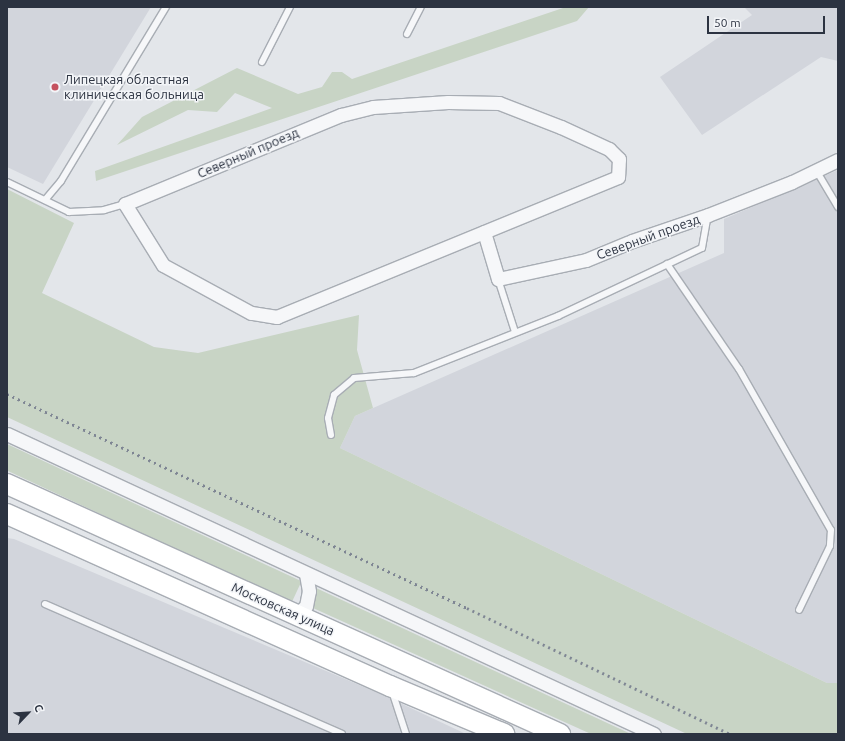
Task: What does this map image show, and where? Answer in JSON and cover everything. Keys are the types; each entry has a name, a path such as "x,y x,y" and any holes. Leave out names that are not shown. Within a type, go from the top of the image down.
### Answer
{"main road":[{"name":"Московская улица","path":"7,484 560,734"},
{"name":"Московская улица","path":"7,514 390,686 504,734"}],"street":[{"name":"Северный проезд","path":"448,102 499,103 561,126 609,149 619,159 618,177 276,317 251,313 163,264 125,204 341,115 373,107 448,102"},
{"name":"Северный проезд","path":"498,279 586,260 632,241 708,215 838,160"},
{"path":"484,232 498,279"},
{"path":"7,434 306,574 654,734"},
{"path":"295,615 306,606 309,591 306,574"}],"lane":[{"path":"45,200 60,181 166,7"},
{"path":"262,62 290,7"},
{"path":"407,34 421,7"},
{"path":"816,170 838,207"},
{"path":"7,182 69,212 104,210 125,204"},
{"path":"332,435 328,418 334,395 354,378 414,373 558,316 702,248 708,215"},
{"path":"667,264 739,370 831,530 830,546 799,610"},
{"path":"498,279 515,332"},
{"path":"45,604 342,734"},
{"path":"390,686 406,734"}],"shaded area":[{"name":"Липецкая областная клиническая больница","path":"7,7 151,7 43,184 7,167"},
{"path":"744,7 838,7 838,61 821,57 702,135 660,77 752,15"},
{"path":"838,170 838,683 827,683 340,448 355,416 724,253 724,219"},
{"path":"7,538 14,539 383,695 466,734 7,734"}],"green space":[{"path":"566,7 589,7 577,21 96,181 95,171 272,108 235,93 217,112 188,110 117,145 142,117 237,68 298,94 322,87 332,72 342,72 352,79"},
{"path":"7,189 74,223 42,293 154,347 198,353 359,315 357,350 373,408 355,416 340,448 827,683 838,683 838,734 687,734 7,417"},
{"path":"7,444 302,581 291,603 7,470"},
{"path":"316,588 631,734 591,734 313,608"}],"railway":[{"path":"7,394 467,608 730,734"}],"place":[{"name":"Липецкая областная клиническая больница","path":"55,87"}]}
